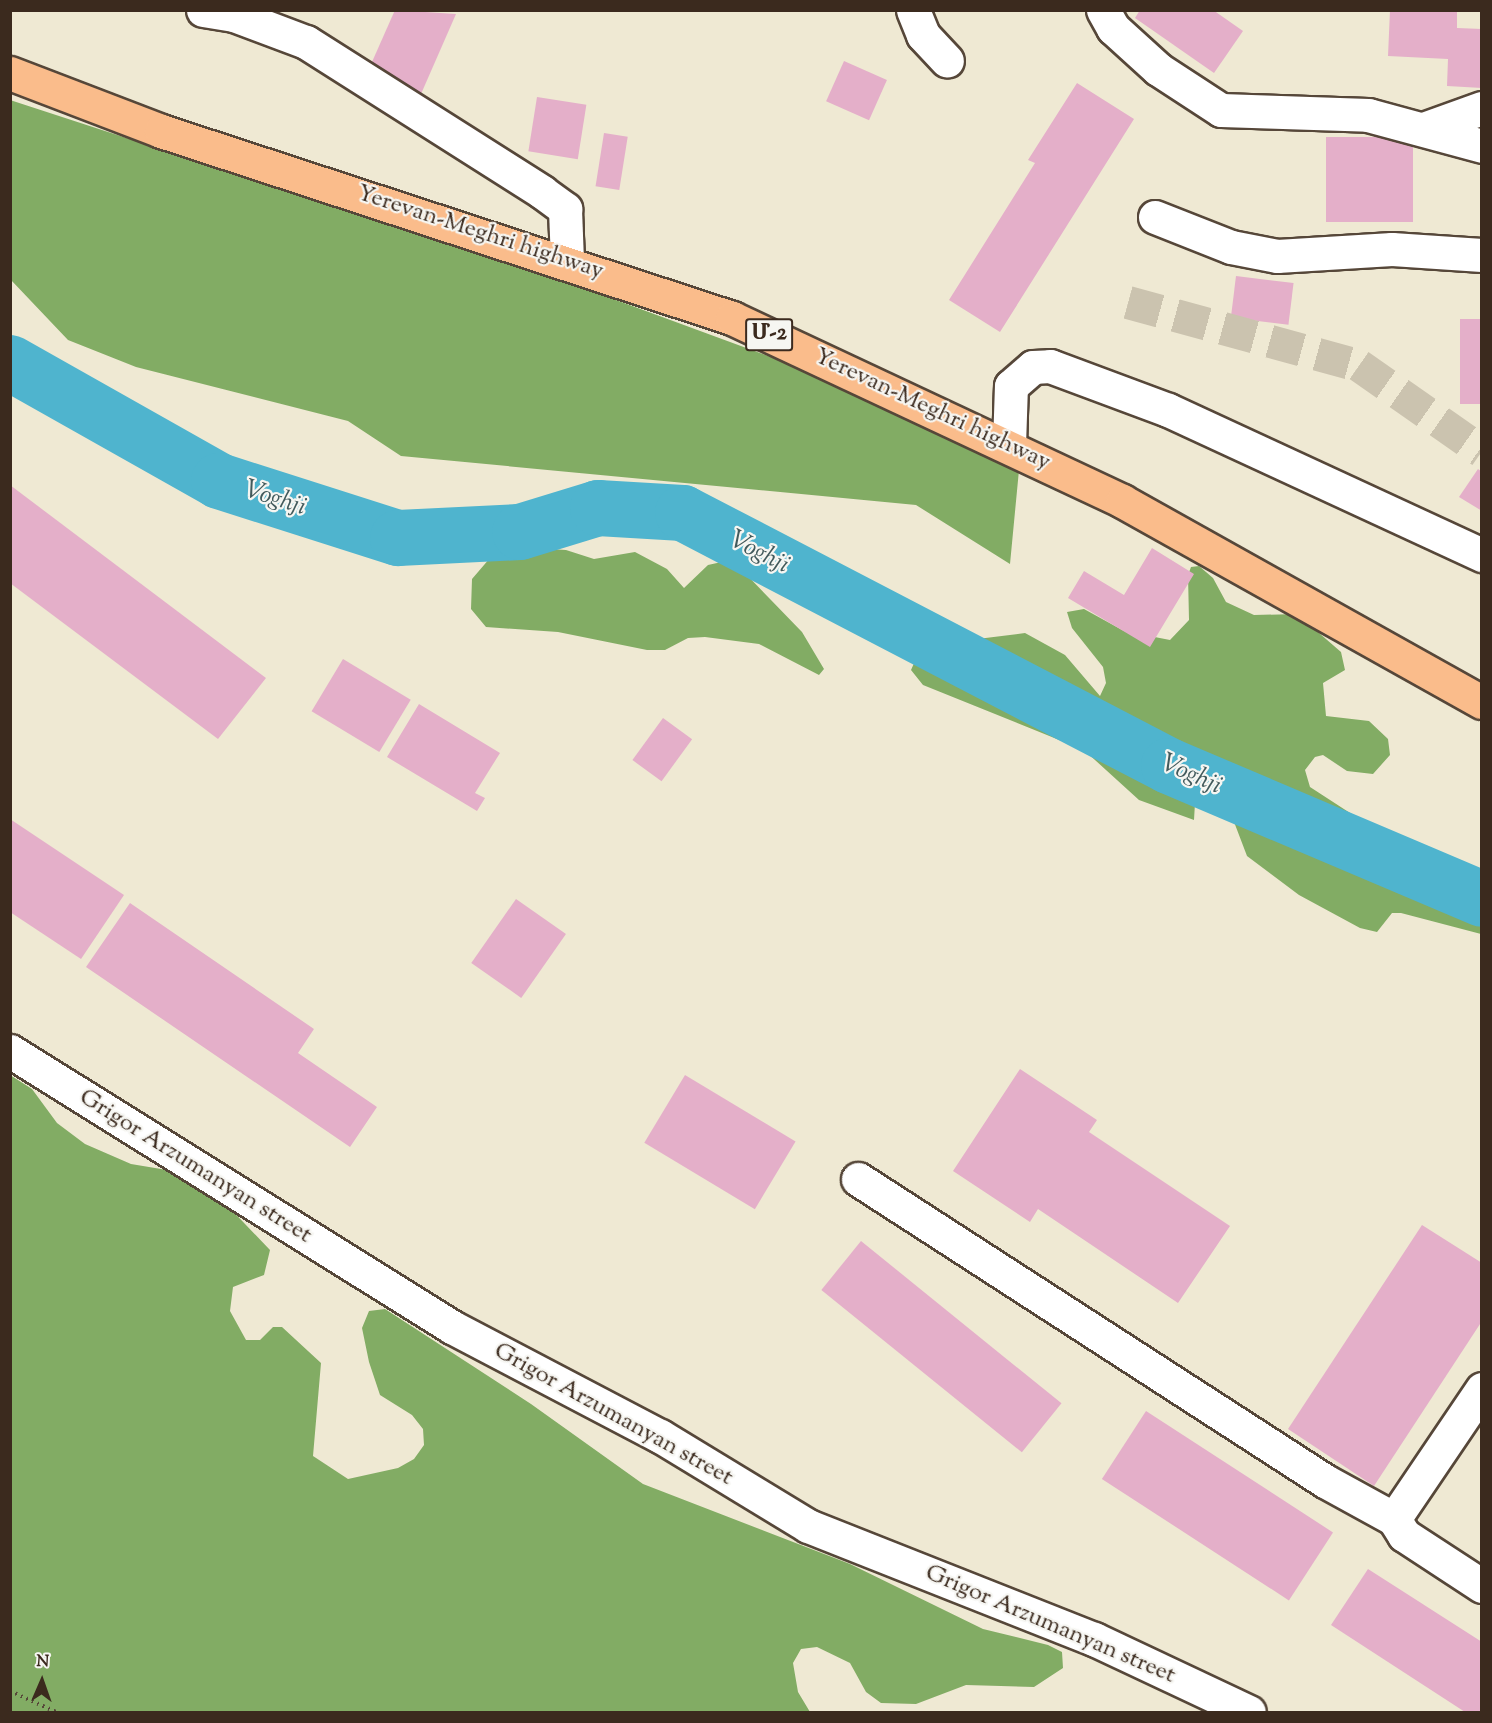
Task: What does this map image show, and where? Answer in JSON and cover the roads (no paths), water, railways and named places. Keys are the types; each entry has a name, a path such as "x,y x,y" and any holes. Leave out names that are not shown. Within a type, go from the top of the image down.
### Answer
{"highway":[{"name":"Yerevan-Meghri highway","path":"10,73 161,131 567,261 732,318 1009,445 1279,585 1482,702"}],"street":[{"path":"203,10 243,18 306,42 542,192 565,209 567,261"},
{"path":"914,10 923,35 947,61"},
{"path":"1103,10 1113,28 1158,69 1221,110 1262,115 1332,111 1426,128 1482,146"},
{"path":"1426,128 1482,108"},
{"path":"1155,217 1231,247 1277,256 1392,249 1482,255"},
{"path":"1009,445 1011,386 1033,368 1050,366 1168,410 1482,555"},
{"name":"Grigor Arzumanyan street","path":"10,1051 452,1327 660,1436 808,1526 1094,1639 1249,1713"},
{"path":"858,1179 1324,1481 1394,1520 1404,1535 1482,1586"},
{"path":"1394,1520 1482,1389"}],"waterway":[{"name":"Voghji","path":"10,363 219,481 398,538 520,532 598,508 683,513 1169,766 1482,899"}],"tunnel":[{"path":"1128,302 1359,365 1482,451"}]}
